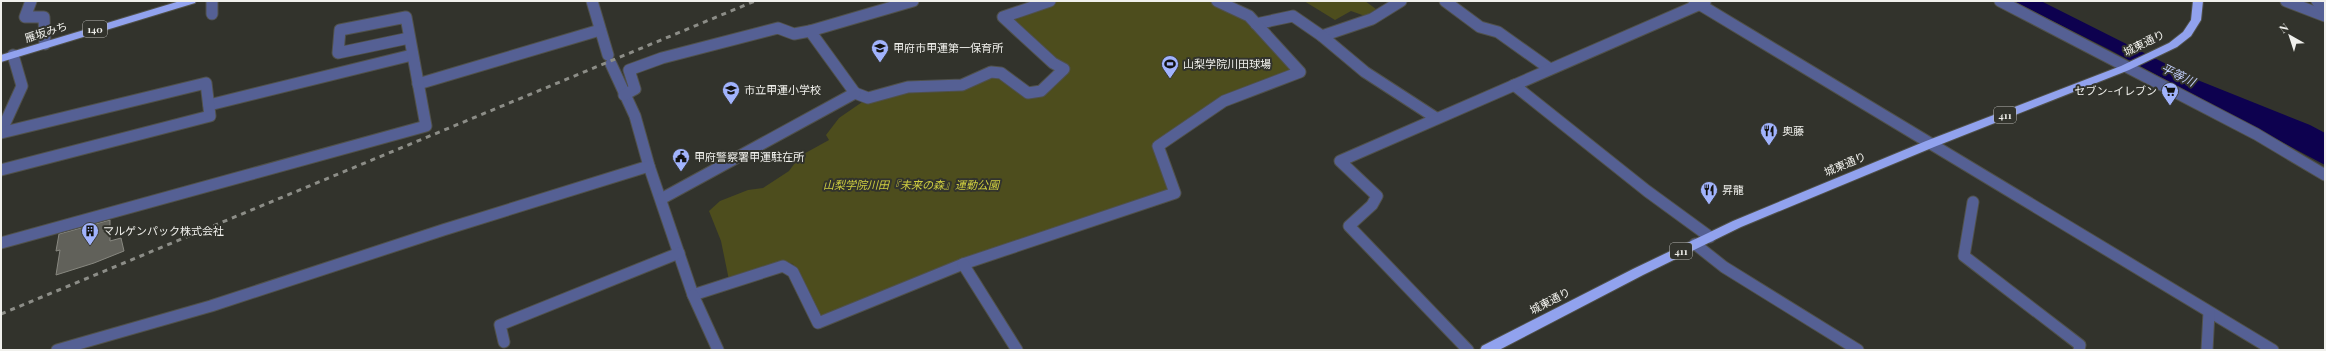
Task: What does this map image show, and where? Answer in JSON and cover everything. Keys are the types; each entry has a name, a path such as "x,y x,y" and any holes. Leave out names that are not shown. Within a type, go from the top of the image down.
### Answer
{"highway":[{"name":"雁坂みち","path":"1,59 45,44 191,1"},
{"name":"城東通り","path":"1487,350 1710,237 1930,144 2127,67 2173,44 2188,34 2196,20 2198,1"}],"street":[{"path":"31,1 26,17 44,17 45,44"},
{"path":"212,1 212,14"},
{"path":"592,1 610,59 624,95 635,116 649,166 693,294 718,350"},
{"path":"624,95 636,89 630,70 662,58 778,28 788,34 799,35 913,1"},
{"path":"810,31 855,93 868,98 908,87 962,85 991,72 1001,73 1028,93 1041,92 1064,69 1053,63 1003,17 1050,1"},
{"path":"693,294 783,266 793,272 818,323 963,264 1175,193 1158,146 1224,101 1300,72 1249,16 1217,1"},
{"path":"1322,36 1372,19 1401,1"},
{"path":"1445,1 1480,27 1498,32 1550,69"},
{"path":"2000,1 2256,134 2325,175"},
{"path":"2286,1 2325,16"},
{"path":"2317,1 2325,10"},
{"path":"1468,350 1448,332 1373,248 1349,226 1354,217 1375,202 1377,196 1340,161 1700,2 1930,144 2272,350"},
{"path":"1256,24 1293,16 1322,36 1365,72 1436,118"},
{"path":"1,243 426,126 406,17 340,30 338,53 409,38"},
{"path":"418,84 600,30"},
{"path":"1,133 22,86 13,55"},
{"path":"209,105 412,55"},
{"path":"1,133 206,83 210,116 1,170"},
{"path":"1514,85 1647,191 1710,237"},
{"path":"661,199 855,93"},
{"path":"57,350 211,306 416,239 649,166"},
{"path":"1973,202 1964,256 2080,345 2079,350"},
{"path":"1696,244 1724,267 1858,350"},
{"path":"504,342 500,325 679,253"},
{"path":"963,264 1017,350"},
{"path":"2207,350 2209,312"}],"green space":[{"name":"山梨学院川田『未来の森』運動公園","path":"1050,1 1217,1 1249,16 1300,72 1250,91 1158,146 1175,193 963,264 818,323 793,264 786,262 729,280 721,241 709,211 720,201 748,190 763,188 789,171 800,156 829,140 826,135 839,118 868,98 962,85 991,72 1028,93 1063,70 1003,17"},
{"path":"1304,1 1365,1 1376,9 1365,16 1351,11 1335,20"}],"water":[{"name":"平等川","path":"2013,1 2041,1 2200,81 2310,125 2325,133 2325,165 2112,51"}],"building":[{"name":"マルゲンパック株式会社","path":"110,220 110,241 121,238 124,251 94,263 56,275 60,250 56,251 59,234"}],"railway":[{"path":"1,314 755,1"}],"place":[{"name":"甲府市甲運第一保育所","path":"880,63"},
{"name":"山梨学院川田球場","path":"1170,79"},
{"name":"市立甲運小学校","path":"731,105"},
{"name":"セブン-イレブン","path":"2170,106"},
{"name":"奥藤","path":"1769,146"},
{"name":"甲府警察署甲運駐在所","path":"681,172"},
{"name":"昇龍","path":"1709,205"},
{"name":"マルゲンパック株式会社","path":"90,246"}]}
